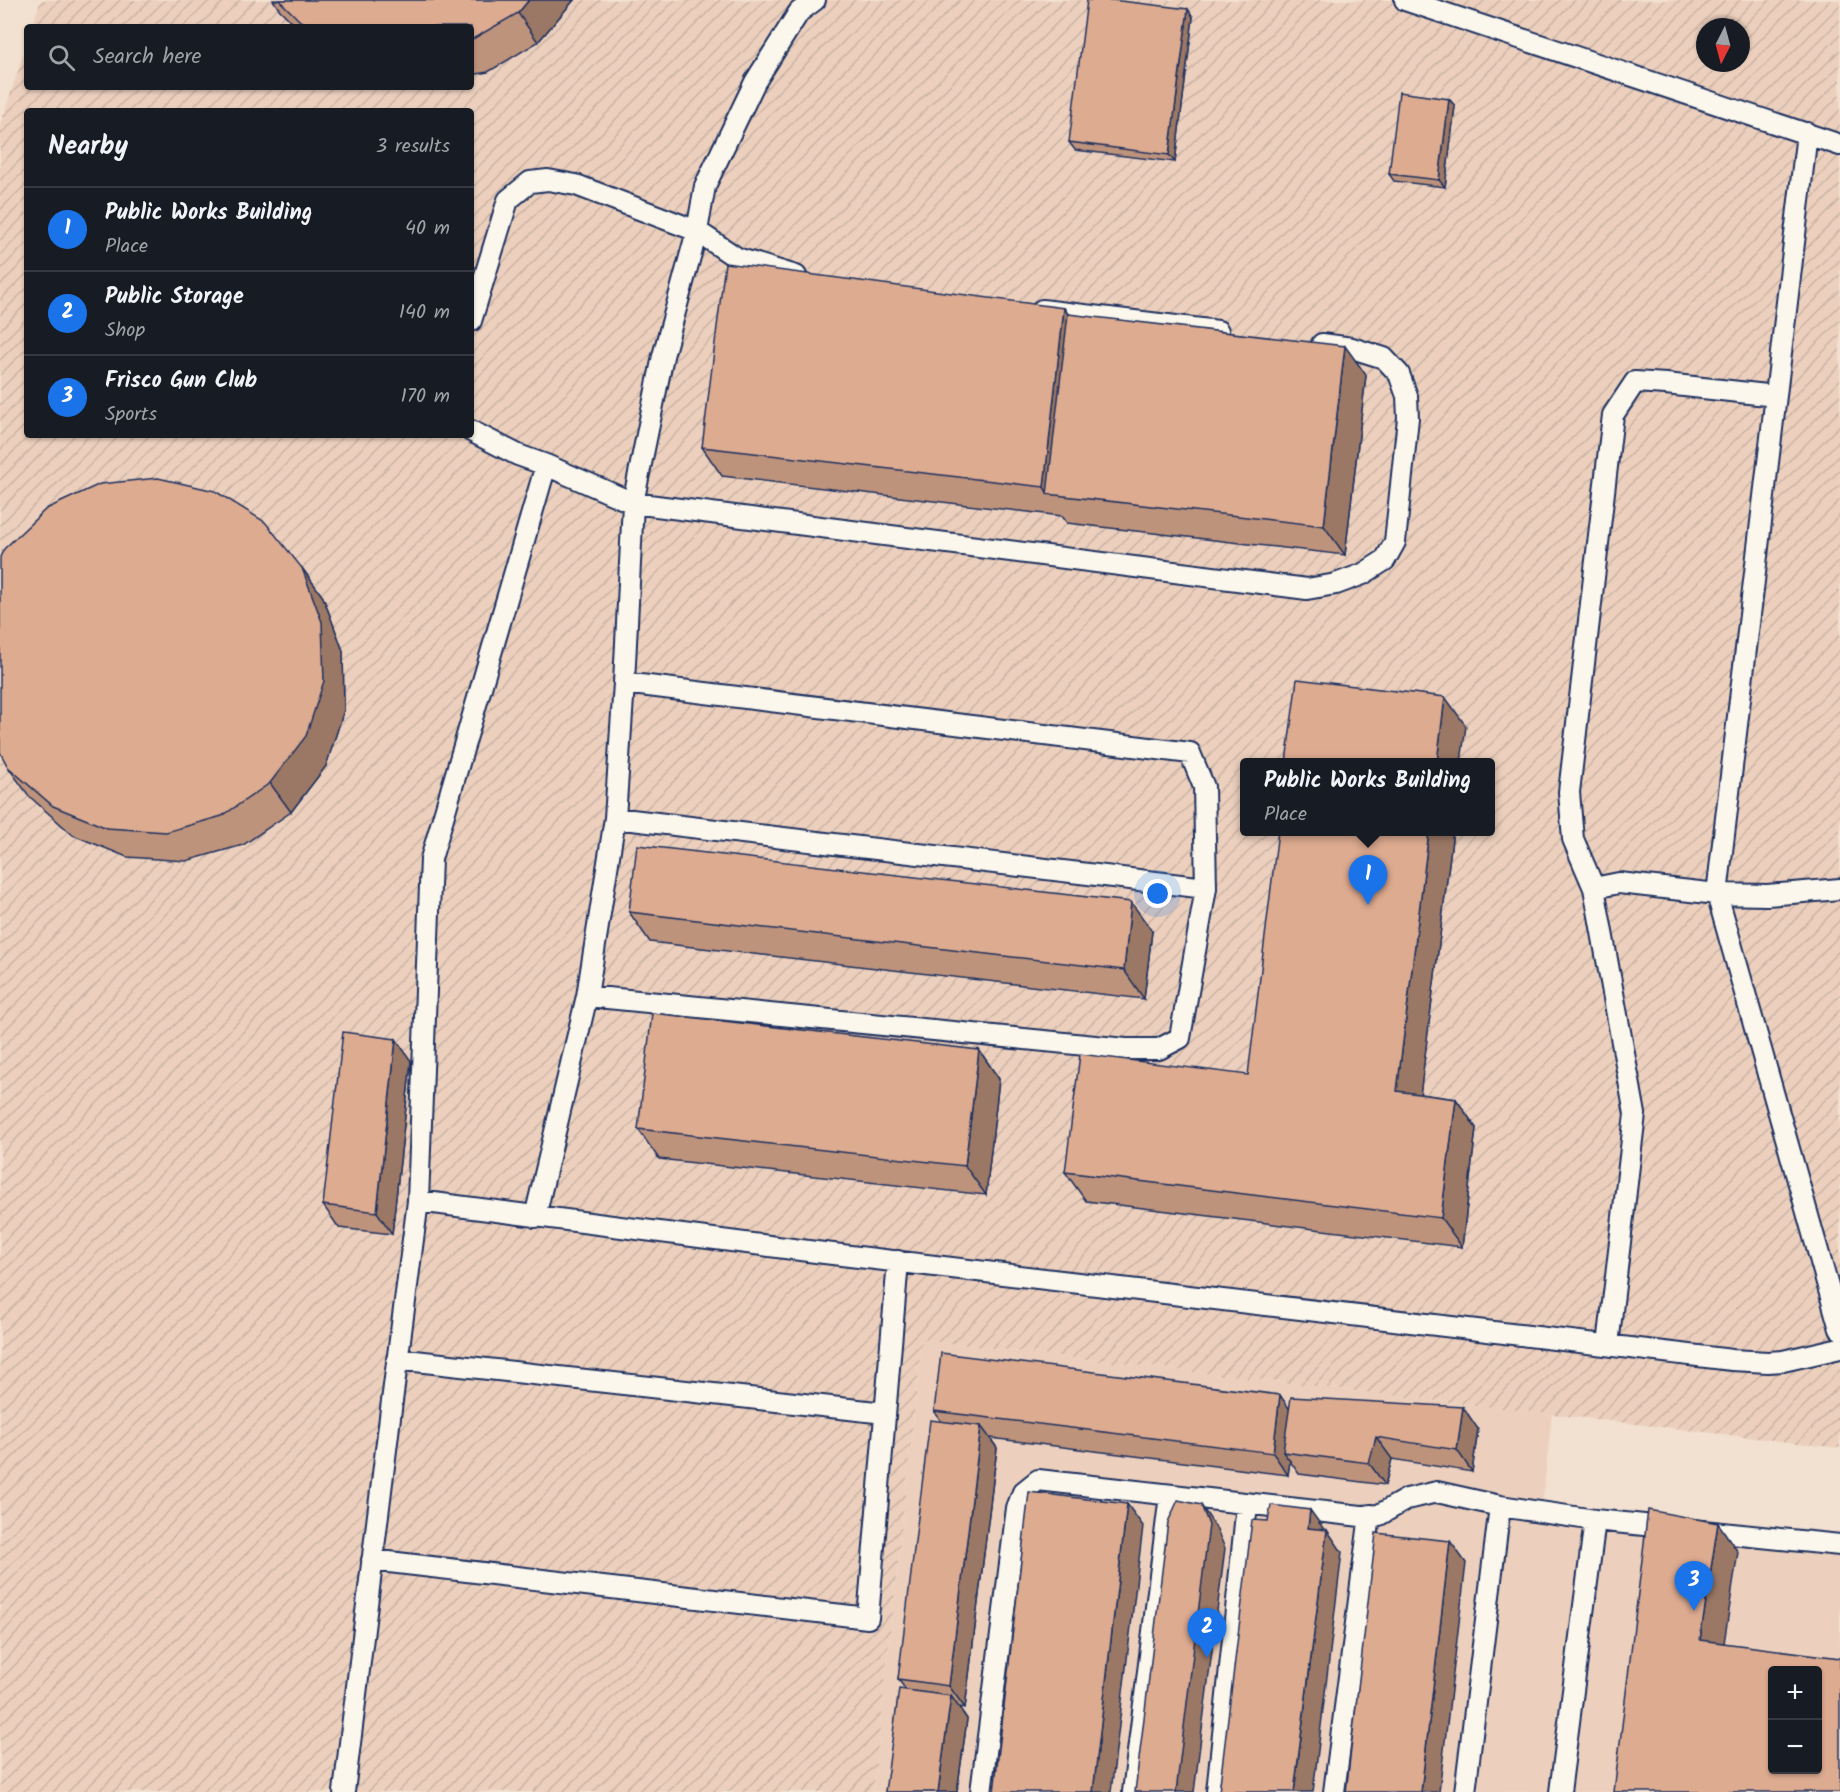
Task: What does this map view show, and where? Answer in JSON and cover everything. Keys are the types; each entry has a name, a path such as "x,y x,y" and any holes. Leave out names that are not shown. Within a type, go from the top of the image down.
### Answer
{"lane":[{"path":"535,1216 587,996 615,818 633,502 663,356 698,231 705,186 755,82 799,12 815,0"},
{"path":"1405,0 1840,145"},
{"path":"1807,133 1717,894 1840,1329"},
{"path":"474,311 508,200 530,182 548,180 576,185 698,231 737,258 788,275 809,279"},
{"path":"1024,308 1235,333"},
{"path":"474,433 518,455 633,502 1307,589 1336,584 1363,574 1385,560 1395,542 1408,418 1407,396 1399,374 1384,358 1352,348 1305,342"},
{"path":"1608,1345 1635,1114 1594,888 1572,840 1569,792 1613,415 1635,382 1776,396"},
{"path":"344,1792 418,1201 431,859 546,465"},
{"path":"587,996 1126,1050 1159,1049 1180,1038 1206,888 1204,787 1190,753 624,683"},
{"path":"615,818 1206,888"},
{"path":"1594,888 1619,884 1717,894 1767,896 1840,890"},
{"path":"418,1201 898,1261 1732,1360 1768,1362 1809,1356 1840,1348"},
{"path":"372,1560 868,1618 898,1261"},
{"path":"397,1359 885,1413"},
{"path":"981,1792 1017,1508 1023,1492 1038,1480 1361,1516 1379,1515 1407,1499 1437,1492 1500,1506 1595,1520 1840,1545"},
{"path":"1133,1792 1170,1495"},
{"path":"1217,1792 1247,1504"},
{"path":"1465,1792 1500,1506"},
{"path":"1334,1792 1370,1515"},
{"path":"1560,1792 1595,1520"}],"shaded area":[{"path":"41,0 1840,0 1840,1448 922,1340 873,1792 0,1792 0,126 24,52 24,90 474,90 474,24 33,24"},
{"path":"922,1340 1552,1414 1540,1524 1840,1554 1840,1792 873,1792"}],"building":[{"path":"279,0 529,0 518,13 474,38 474,24 306,24"},
{"path":"1087,0 1112,0 1188,9 1169,155 1069,142"},
{"path":"1399,92 1449,99 1439,180 1389,174"},
{"path":"725,263 1064,308 1044,487 702,447"},
{"path":"1068,314 1345,346 1324,526 1047,494"},
{"path":"158,478 215,491 265,522 302,568 322,622 324,681 306,736 270,783 222,816 166,832 107,828 53,806 8,767 0,752 0,557 4,549 46,509 100,484"},
{"path":"1297,679 1445,697 1437,758 1287,758"},
{"path":"1277,836 1428,836 1397,1091 1456,1099 1441,1218 1065,1172 1080,1054 1248,1075"},
{"path":"637,845 1131,902 1124,970 629,912"},
{"path":"652,1013 979,1050 965,1166 638,1129"},
{"path":"343,1032 396,1039 377,1212 323,1205"},
{"path":"941,1353 1280,1395 1273,1453 934,1411"},
{"path":"1291,1397 1463,1407 1457,1450 1376,1437 1369,1463 1283,1452"},
{"path":"930,1420 981,1426 949,1686 898,1679"},
{"path":"1029,1492 1127,1504 1093,1792 994,1792"},
{"path":"1178,1500 1201,1505 1209,1525 1176,1792 1135,1792 1168,1522"},
{"path":"1271,1505 1310,1510 1308,1528 1327,1530 1294,1792 1219,1792 1252,1520 1268,1521"},
{"path":"1648,1510 1718,1523 1700,1640 1840,1658 1840,1792 1614,1792"},
{"path":"1376,1533 1450,1541 1421,1792 1346,1792"},
{"path":"899,1689 951,1696 938,1792 885,1792"}],"place":[{"name":"Public Works Building","path":"1368,905"},
{"name":"Frisco Gun Club","path":"1694,1611"},
{"name":"Public Storage","path":"1207,1658"}]}
